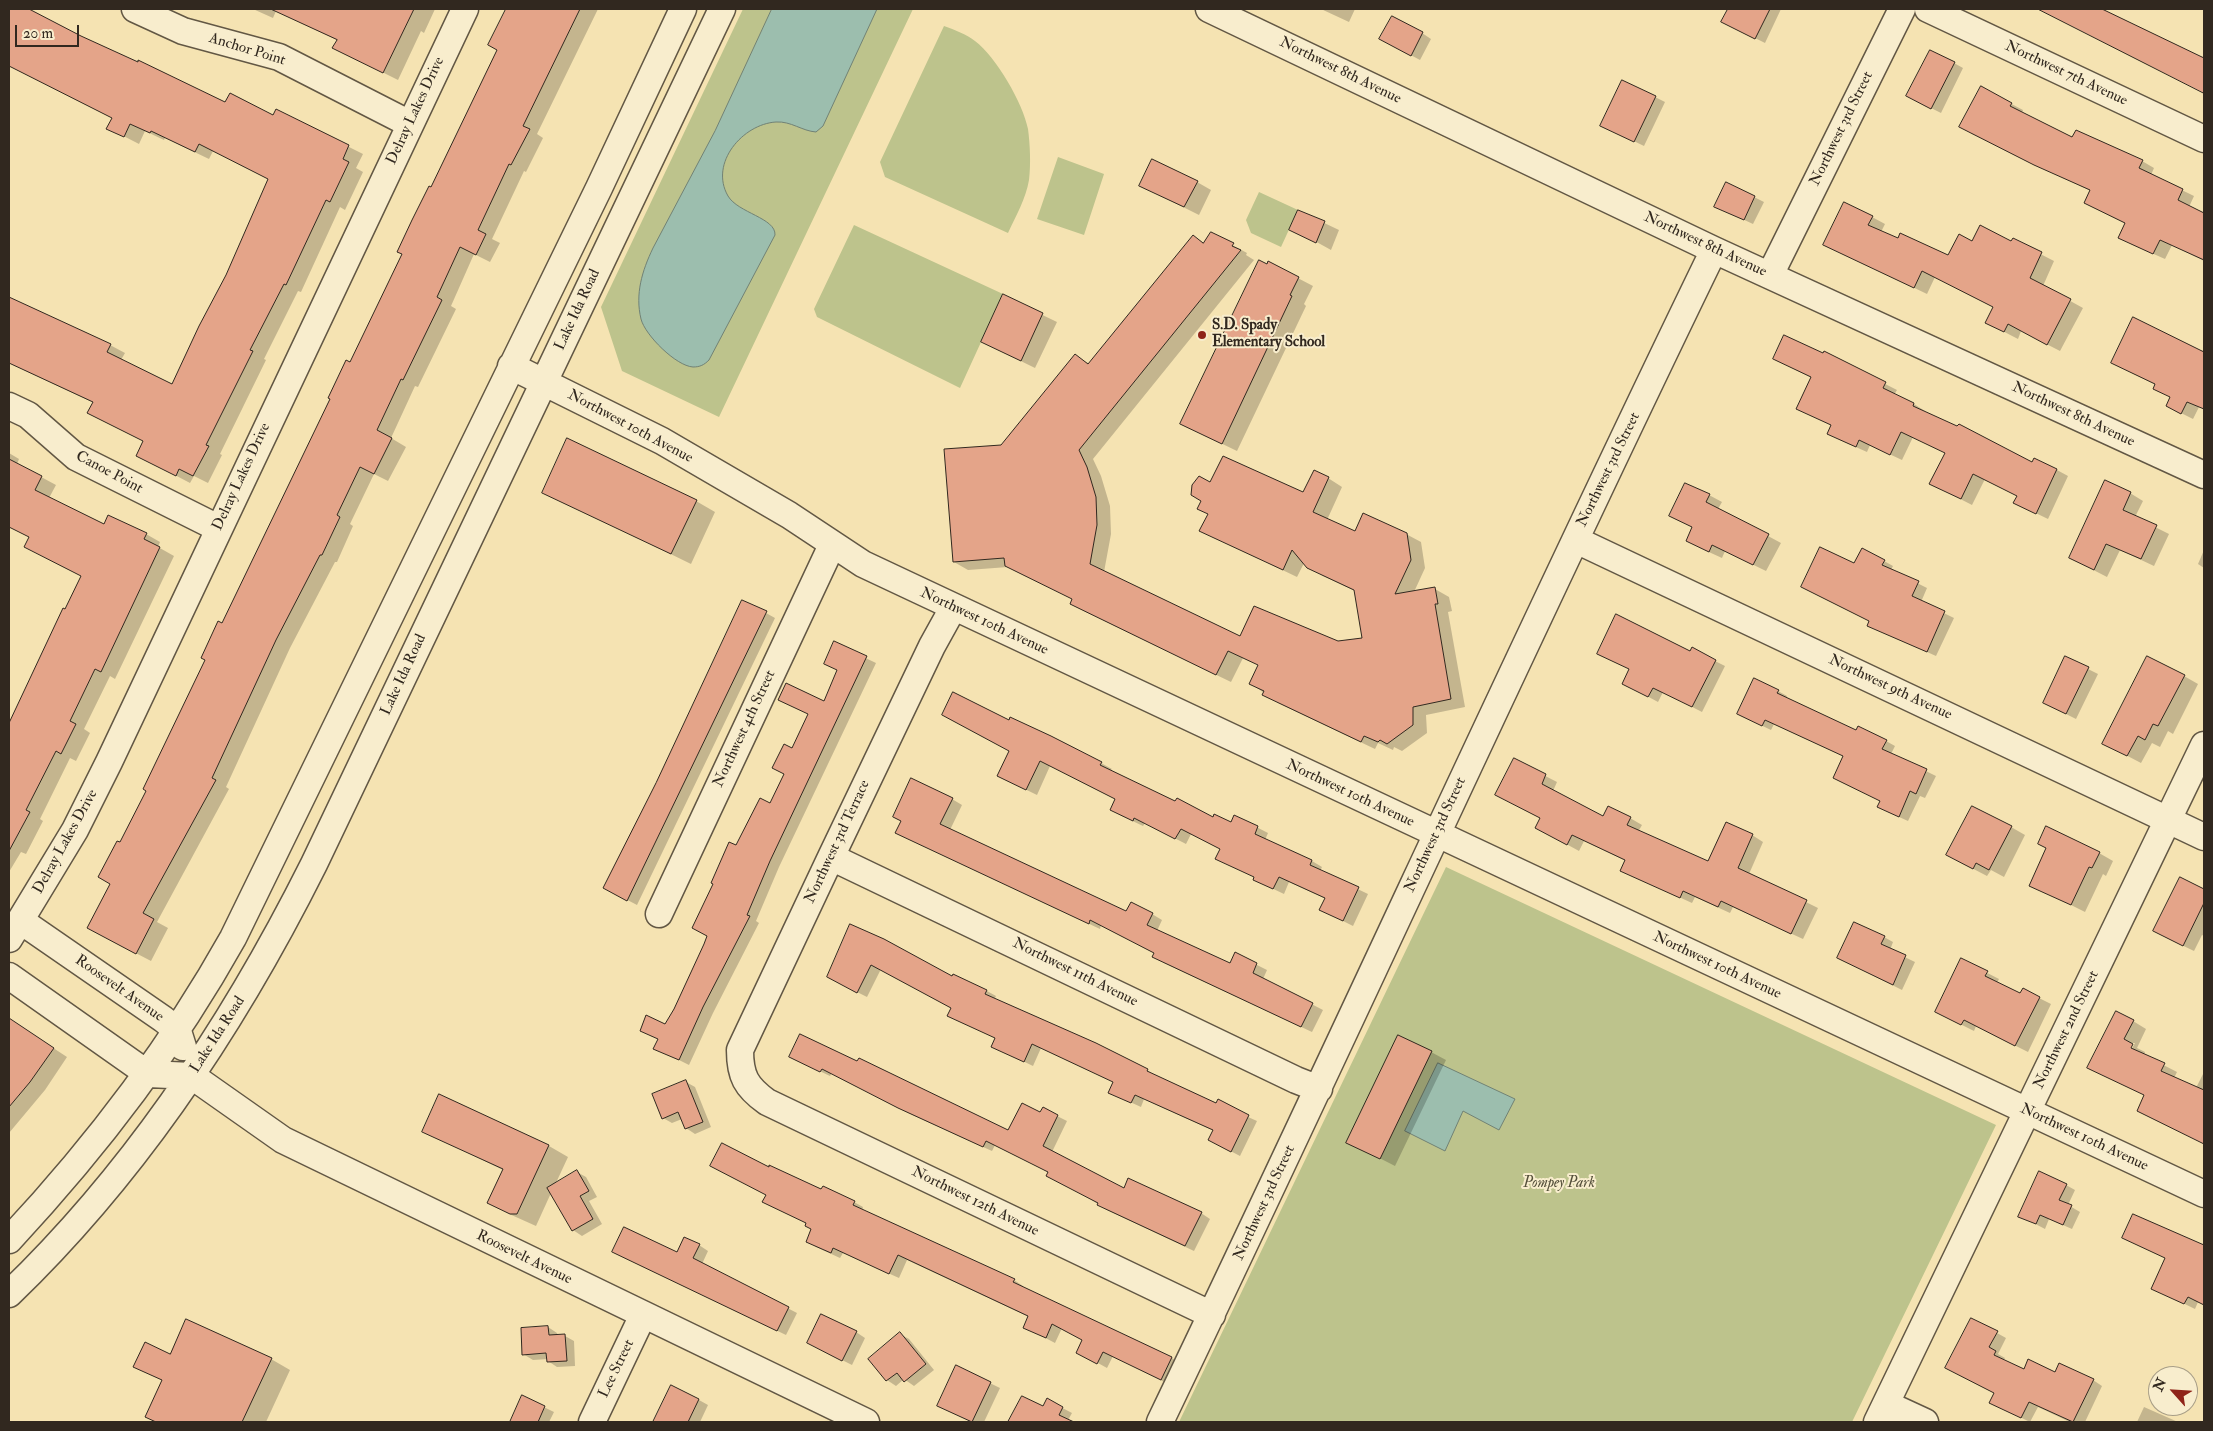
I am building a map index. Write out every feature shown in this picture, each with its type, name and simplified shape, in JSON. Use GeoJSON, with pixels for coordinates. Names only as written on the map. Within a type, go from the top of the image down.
{"type":"FeatureCollection","features":[{"type":"Feature","properties":{"kind":"street","name":"Anchor Point"},"geometry":{"type":"LineString","coordinates":[[135,9],[183,31],[279,57],[410,124]]}},
{"type":"Feature","properties":{"kind":"street","name":"Delray Lakes Drive"},"geometry":{"type":"LineString","coordinates":[[15,930],[75,830],[113,753],[465,9]]}},
{"type":"Feature","properties":{"kind":"street"},"geometry":{"type":"LineString","coordinates":[[9,1240],[74,1167],[148,1074],[210,980],[255,895],[599,188],[682,9]]}},
{"type":"Feature","properties":{"kind":"street","name":"Lake Ida Road"},"geometry":{"type":"LineString","coordinates":[[9,1294],[68,1234],[138,1150],[192,1076],[242,998],[292,909],[722,9]]}},
{"type":"Feature","properties":{"kind":"street","name":"Northwest 8th Avenue"},"geometry":{"type":"LineString","coordinates":[[1209,9],[1714,250],[2204,475]]}},
{"type":"Feature","properties":{"kind":"street","name":"Northwest 3rd Street"},"geometry":{"type":"LineString","coordinates":[[1770,275],[1902,9]]}},
{"type":"Feature","properties":{"kind":"street","name":"Northwest 7th Avenue"},"geometry":{"type":"LineString","coordinates":[[1928,9],[2204,139]]}},
{"type":"Feature","properties":{"kind":"street","name":"Northwest 3rd Street"},"geometry":{"type":"LineString","coordinates":[[1160,1422],[1319,1089],[1436,834],[1714,250]]}},
{"type":"Feature","properties":{"kind":"street","name":"Northwest 10th Avenue"},"geometry":{"type":"LineString","coordinates":[[511,366],[662,441],[789,515],[863,564],[953,608],[2204,1194]]}},
{"type":"Feature","properties":{"kind":"street","name":"Canoe Point"},"geometry":{"type":"LineString","coordinates":[[9,406],[28,415],[76,456],[218,528]]}},
{"type":"Feature","properties":{"kind":"street","name":"Northwest 9th Avenue"},"geometry":{"type":"LineString","coordinates":[[1576,540],[2204,837]]}},
{"type":"Feature","properties":{"kind":"street","name":"Northwest 4th Street"},"geometry":{"type":"LineString","coordinates":[[659,914],[832,545]]}},
{"type":"Feature","properties":{"kind":"street","name":"Northwest 3rd Terrace"},"geometry":{"type":"LineString","coordinates":[[745,1080],[740,1066],[740,1050],[932,646],[953,608]]}},
{"type":"Feature","properties":{"kind":"street","name":"Northwest 2nd Street"},"geometry":{"type":"LineString","coordinates":[[1882,1413],[2204,745]]}},
{"type":"Feature","properties":{"kind":"street","name":"Northwest 11th Avenue"},"geometry":{"type":"LineString","coordinates":[[831,856],[1319,1089]]}},
{"type":"Feature","properties":{"kind":"street","name":"Roosevelt Avenue"},"geometry":{"type":"LineString","coordinates":[[15,930],[178,1031],[192,1076],[283,1140],[862,1421]]}},
{"type":"Feature","properties":{"kind":"street"},"geometry":{"type":"LineString","coordinates":[[9,976],[148,1074],[192,1076]]}},
{"type":"Feature","properties":{"kind":"street","name":"Northwest 12th Avenue"},"geometry":{"type":"LineString","coordinates":[[745,1080],[754,1092],[767,1102],[1212,1315]]}},
{"type":"Feature","properties":{"kind":"street","name":"Lee Street"},"geometry":{"type":"LineString","coordinates":[[592,1422],[643,1315]]}},
{"type":"Feature","properties":{"kind":"street"},"geometry":{"type":"LineString","coordinates":[[1882,1413],[1925,1422]]}},
{"type":"Feature","properties":{"kind":"green space"},"geometry":{"type":"Polygon","coordinates":[[[743,9],[913,9],[719,417],[622,371],[601,307],[743,9]]]}},
{"type":"Feature","properties":{"kind":"green space"},"geometry":{"type":"Polygon","coordinates":[[[944,26],[968,36],[983,48],[1000,69],[1015,94],[1025,118],[1030,148],[1028,187],[1008,233],[885,177],[880,162],[944,26]]]}},
{"type":"Feature","properties":{"kind":"green space"},"geometry":{"type":"Polygon","coordinates":[[[1058,157],[1104,174],[1084,235],[1037,219],[1058,157]]]}},
{"type":"Feature","properties":{"kind":"green space"},"geometry":{"type":"Polygon","coordinates":[[[1259,192],[1298,210],[1281,247],[1251,233],[1246,220],[1259,192]]]}},
{"type":"Feature","properties":{"kind":"green space"},"geometry":{"type":"Polygon","coordinates":[[[854,225],[1003,294],[960,388],[817,317],[814,309],[854,225]]]}},
{"type":"Feature","properties":{"kind":"green space","name":"Pompey Park"},"geometry":{"type":"Polygon","coordinates":[[[1446,867],[1996,1125],[1852,1422],[1179,1422],[1446,867]]]}},
{"type":"Feature","properties":{"kind":"shaded area"},"geometry":{"type":"Polygon","coordinates":[[[772,9],[877,9],[823,126],[816,132],[781,122],[764,124],[752,130],[732,147],[723,171],[723,183],[728,196],[740,207],[769,224],[774,229],[775,235],[709,360],[698,367],[693,367],[670,356],[648,333],[639,310],[639,292],[646,265],[653,248],[715,131],[772,9]]]}},
{"type":"Feature","properties":{"kind":"shaded area"},"geometry":{"type":"Polygon","coordinates":[[[1438,1063],[1515,1099],[1499,1130],[1463,1111],[1445,1151],[1405,1131],[1438,1063]]]}},
{"type":"Feature","properties":{"kind":"building"},"geometry":{"type":"Polygon","coordinates":[[[9,9],[29,9],[81,36],[138,62],[138,60],[225,102],[230,93],[273,115],[276,109],[349,145],[343,159],[349,162],[330,202],[326,200],[286,285],[284,284],[250,350],[253,351],[206,445],[209,446],[193,476],[179,469],[176,476],[136,456],[143,441],[87,413],[93,402],[9,363],[9,297],[111,344],[107,352],[172,384],[199,326],[226,275],[268,179],[199,144],[195,152],[151,131],[150,133],[130,124],[124,137],[106,129],[112,118],[9,66],[9,9]]]}},
{"type":"Feature","properties":{"kind":"building"},"geometry":{"type":"Polygon","coordinates":[[[271,9],[414,9],[383,73],[332,48],[337,40],[271,9]]]}},
{"type":"Feature","properties":{"kind":"building"},"geometry":{"type":"Polygon","coordinates":[[[506,9],[580,9],[523,126],[530,129],[511,165],[509,164],[478,230],[486,234],[476,255],[460,247],[437,297],[442,300],[377,430],[392,438],[374,474],[360,467],[337,515],[340,517],[322,555],[320,555],[276,640],[212,778],[216,780],[143,913],[154,919],[136,954],[87,928],[110,884],[98,877],[117,841],[120,842],[146,791],[143,789],[205,660],[201,658],[218,621],[222,623],[330,399],[328,398],[346,360],[350,362],[402,254],[397,252],[429,186],[431,187],[497,50],[488,45],[506,9]]]}},
{"type":"Feature","properties":{"kind":"building"},"geometry":{"type":"Polygon","coordinates":[[[1728,9],[1770,9],[1755,39],[1721,22],[1728,9]]]}},
{"type":"Feature","properties":{"kind":"building"},"geometry":{"type":"Polygon","coordinates":[[[2038,9],[2102,9],[2204,58],[2204,93],[2038,9]]]}},
{"type":"Feature","properties":{"kind":"building"},"geometry":{"type":"Polygon","coordinates":[[[1392,16],[1423,32],[1411,56],[1379,39],[1392,16]]]}},
{"type":"Feature","properties":{"kind":"building"},"geometry":{"type":"Polygon","coordinates":[[[1930,50],[1955,62],[1931,109],[1906,96],[1930,50]]]}},
{"type":"Feature","properties":{"kind":"building"},"geometry":{"type":"Polygon","coordinates":[[[1622,80],[1656,96],[1634,142],[1600,126],[1622,80]]]}},
{"type":"Feature","properties":{"kind":"building"},"geometry":{"type":"Polygon","coordinates":[[[1981,86],[2012,103],[2010,106],[2072,137],[2076,130],[2143,160],[2139,168],[2183,189],[2178,200],[2204,213],[2204,260],[2160,240],[2153,254],[2118,238],[2125,223],[2084,203],[2090,190],[2034,165],[1959,127],[1981,86]]]}},
{"type":"Feature","properties":{"kind":"building"},"geometry":{"type":"Polygon","coordinates":[[[1152,159],[1198,181],[1184,207],[1139,186],[1152,159]]]}},
{"type":"Feature","properties":{"kind":"building"},"geometry":{"type":"Polygon","coordinates":[[[1726,182],[1755,196],[1744,220],[1714,207],[1726,182]]]}},
{"type":"Feature","properties":{"kind":"building"},"geometry":{"type":"Polygon","coordinates":[[[1844,202],[1873,216],[1868,225],[1898,238],[1900,233],[1948,255],[1959,234],[1972,241],[1980,225],[2011,241],[2013,238],[2042,252],[2030,278],[2071,299],[2047,345],[2008,324],[2004,332],[1985,323],[1993,307],[1922,271],[1914,288],[1823,245],[1844,202]]]}},
{"type":"Feature","properties":{"kind":"building"},"geometry":{"type":"Polygon","coordinates":[[[1298,210],[1325,221],[1316,243],[1289,230],[1298,210]]]}},
{"type":"Feature","properties":{"kind":"building","name":"S.D. Spady Elementary School"},"geometry":{"type":"Polygon","coordinates":[[[1211,232],[1234,243],[1232,246],[1241,250],[1079,450],[1087,467],[1096,497],[1097,525],[1090,564],[1240,636],[1254,606],[1338,641],[1362,638],[1354,590],[1307,568],[1292,550],[1283,570],[1199,531],[1208,514],[1197,509],[1201,501],[1191,495],[1192,485],[1199,476],[1210,482],[1223,456],[1303,492],[1314,470],[1329,477],[1313,512],[1355,531],[1363,513],[1407,533],[1411,560],[1395,594],[1435,587],[1438,604],[1435,604],[1451,699],[1413,707],[1413,725],[1387,744],[1364,736],[1361,742],[1262,695],[1264,691],[1249,684],[1258,665],[1228,651],[1216,675],[1070,604],[1072,599],[1005,566],[1004,558],[953,562],[944,449],[1001,445],[1075,354],[1088,364],[1193,235],[1203,243],[1211,232]]]}},
{"type":"Feature","properties":{"kind":"building"},"geometry":{"type":"Polygon","coordinates":[[[1259,260],[1267,264],[1268,261],[1299,277],[1290,295],[1292,296],[1222,444],[1180,424],[1259,260]]]}},
{"type":"Feature","properties":{"kind":"building"},"geometry":{"type":"Polygon","coordinates":[[[1003,294],[1043,313],[1021,361],[981,342],[1003,294]]]}},
{"type":"Feature","properties":{"kind":"building"},"geometry":{"type":"Polygon","coordinates":[[[2133,317],[2204,352],[2204,409],[2187,402],[2181,414],[2166,406],[2170,397],[2153,389],[2155,384],[2111,363],[2133,317]]]}},
{"type":"Feature","properties":{"kind":"building"},"geometry":{"type":"Polygon","coordinates":[[[1784,335],[1823,353],[1824,351],[1886,382],[1883,388],[1914,403],[1913,406],[1957,426],[1959,424],[2032,462],[2034,458],[2057,469],[2036,514],[2013,503],[2017,496],[1973,474],[1961,499],[1929,484],[1945,453],[1901,432],[1890,455],[1859,440],[1856,447],[1827,434],[1831,425],[1796,409],[1811,377],[1773,359],[1784,335]]]}},
{"type":"Feature","properties":{"kind":"building"},"geometry":{"type":"Polygon","coordinates":[[[567,438],[697,500],[671,554],[542,493],[567,438]]]}},
{"type":"Feature","properties":{"kind":"building"},"geometry":{"type":"Polygon","coordinates":[[[9,459],[42,476],[35,490],[104,524],[108,515],[147,533],[144,539],[160,547],[101,672],[95,669],[70,721],[76,724],[61,754],[56,751],[26,810],[30,812],[9,851],[9,723],[63,608],[65,609],[81,576],[24,547],[29,537],[9,527],[9,459]]]}},
{"type":"Feature","properties":{"kind":"building"},"geometry":{"type":"Polygon","coordinates":[[[2105,480],[2131,492],[2123,510],[2157,525],[2141,559],[2106,544],[2094,570],[2069,558],[2105,480]]]}},
{"type":"Feature","properties":{"kind":"building"},"geometry":{"type":"Polygon","coordinates":[[[1685,483],[1710,494],[1706,502],[1769,534],[1753,565],[1712,545],[1709,552],[1686,541],[1692,527],[1669,516],[1685,483]]]}},
{"type":"Feature","properties":{"kind":"building"},"geometry":{"type":"Polygon","coordinates":[[[1820,547],[1854,563],[1862,548],[1885,560],[1882,565],[1919,581],[1912,596],[1945,611],[1927,652],[1867,626],[1869,621],[1801,587],[1820,547]]]}},
{"type":"Feature","properties":{"kind":"building"},"geometry":{"type":"Polygon","coordinates":[[[742,600],[767,611],[627,901],[603,888],[656,783],[742,600]]]}},
{"type":"Feature","properties":{"kind":"building"},"geometry":{"type":"Polygon","coordinates":[[[1616,614],[1690,651],[1692,647],[1716,660],[1692,707],[1653,688],[1648,697],[1622,684],[1629,669],[1597,654],[1616,614]]]}},
{"type":"Feature","properties":{"kind":"building"},"geometry":{"type":"Polygon","coordinates":[[[834,641],[867,656],[770,861],[747,915],[750,916],[703,1007],[679,1060],[653,1049],[658,1039],[640,1031],[646,1015],[665,1024],[674,1009],[707,936],[692,928],[713,884],[711,883],[729,842],[736,845],[760,798],[770,803],[784,774],[772,768],[784,744],[792,748],[808,714],[778,700],[786,683],[824,701],[837,670],[824,664],[834,641]]]}},
{"type":"Feature","properties":{"kind":"building"},"geometry":{"type":"Polygon","coordinates":[[[2065,656],[2089,667],[2066,714],[2043,703],[2065,656]]]}},
{"type":"Feature","properties":{"kind":"building"},"geometry":{"type":"Polygon","coordinates":[[[2147,656],[2185,675],[2158,726],[2153,724],[2145,740],[2138,736],[2127,756],[2102,744],[2147,656]]]}},
{"type":"Feature","properties":{"kind":"building"},"geometry":{"type":"Polygon","coordinates":[[[1754,678],[1779,690],[1777,693],[1856,730],[1858,726],[1887,740],[1882,749],[1927,769],[1916,794],[1910,791],[1899,817],[1877,807],[1880,801],[1833,778],[1843,756],[1765,720],[1762,726],[1737,714],[1754,678]]]}},
{"type":"Feature","properties":{"kind":"building"},"geometry":{"type":"Polygon","coordinates":[[[953,692],[1009,720],[1010,717],[1051,736],[1102,762],[1100,765],[1175,801],[1177,798],[1213,817],[1214,814],[1231,822],[1234,815],[1258,826],[1255,834],[1312,860],[1310,865],[1359,887],[1343,921],[1319,910],[1325,898],[1279,877],[1273,889],[1253,880],[1254,877],[1215,859],[1220,849],[1181,829],[1175,839],[1134,818],[1133,821],[1110,810],[1115,799],[1040,761],[1026,790],[997,776],[1009,751],[942,715],[953,692]]]}},
{"type":"Feature","properties":{"kind":"building"},"geometry":{"type":"Polygon","coordinates":[[[1514,758],[1546,774],[1542,784],[1603,816],[1608,806],[1631,817],[1627,825],[1708,861],[1726,822],[1753,834],[1738,868],[1807,900],[1791,934],[1721,901],[1718,907],[1683,891],[1680,898],[1620,871],[1625,860],[1572,835],[1567,845],[1535,828],[1540,818],[1495,795],[1514,758]]]}},
{"type":"Feature","properties":{"kind":"building"},"geometry":{"type":"Polygon","coordinates":[[[911,778],[953,798],[940,824],[1126,911],[1131,902],[1153,913],[1147,925],[1230,963],[1235,952],[1257,963],[1253,973],[1313,1003],[1301,1027],[1152,957],[1154,953],[1090,920],[1089,924],[895,833],[901,821],[893,817],[911,778]]]}},
{"type":"Feature","properties":{"kind":"building"},"geometry":{"type":"Polygon","coordinates":[[[1972,806],[2012,826],[1989,870],[1976,863],[1973,869],[1946,855],[1972,806]]]}},
{"type":"Feature","properties":{"kind":"building"},"geometry":{"type":"Polygon","coordinates":[[[2046,826],[2100,852],[2092,868],[2089,867],[2071,905],[2029,886],[2046,848],[2038,844],[2046,826]]]}},
{"type":"Feature","properties":{"kind":"building"},"geometry":{"type":"Polygon","coordinates":[[[2180,877],[2204,889],[2204,903],[2183,946],[2153,931],[2180,877]]]}},
{"type":"Feature","properties":{"kind":"building"},"geometry":{"type":"Polygon","coordinates":[[[1854,922],[1885,936],[1881,944],[1906,955],[1893,985],[1837,958],[1854,922]]]}},
{"type":"Feature","properties":{"kind":"building"},"geometry":{"type":"Polygon","coordinates":[[[850,924],[884,939],[952,976],[953,974],[987,990],[985,994],[1096,1043],[1148,1069],[1147,1071],[1216,1103],[1218,1099],[1249,1115],[1231,1152],[1208,1140],[1213,1130],[1135,1095],[1131,1103],[1108,1093],[1113,1082],[1032,1044],[1024,1062],[991,1047],[995,1038],[947,1016],[951,1008],[871,965],[857,993],[827,977],[850,924]]]}},
{"type":"Feature","properties":{"kind":"building"},"geometry":{"type":"Polygon","coordinates":[[[1961,958],[1988,971],[1985,976],[2020,993],[2023,988],[2040,997],[2015,1046],[1964,1020],[1961,1025],[1935,1012],[1961,958]]]}},
{"type":"Feature","properties":{"kind":"building"},"geometry":{"type":"Polygon","coordinates":[[[2116,1011],[2134,1020],[2124,1039],[2133,1044],[2131,1048],[2165,1063],[2161,1071],[2204,1090],[2204,1144],[2137,1111],[2144,1095],[2087,1068],[2116,1011]]]}},
{"type":"Feature","properties":{"kind":"building"},"geometry":{"type":"Polygon","coordinates":[[[9,1018],[54,1048],[30,1082],[9,1107],[9,1018]]]}},
{"type":"Feature","properties":{"kind":"building"},"geometry":{"type":"Polygon","coordinates":[[[800,1034],[857,1061],[859,1058],[1008,1130],[1022,1103],[1040,1112],[1043,1107],[1058,1115],[1043,1146],[1124,1188],[1128,1178],[1202,1212],[1185,1246],[1097,1205],[1098,1203],[1046,1176],[1048,1172],[986,1141],[983,1147],[898,1108],[822,1069],[820,1072],[789,1057],[800,1034]]]}},
{"type":"Feature","properties":{"kind":"building"},"geometry":{"type":"Polygon","coordinates":[[[1398,1035],[1432,1051],[1380,1159],[1346,1143],[1398,1035]]]}},
{"type":"Feature","properties":{"kind":"building"},"geometry":{"type":"Polygon","coordinates":[[[686,1080],[703,1122],[685,1129],[678,1112],[662,1119],[652,1094],[686,1080]]]}},
{"type":"Feature","properties":{"kind":"building"},"geometry":{"type":"Polygon","coordinates":[[[439,1094],[549,1145],[517,1214],[510,1214],[487,1203],[503,1169],[422,1132],[439,1094]]]}},
{"type":"Feature","properties":{"kind":"building"},"geometry":{"type":"Polygon","coordinates":[[[722,1143],[769,1167],[769,1165],[821,1189],[823,1186],[855,1201],[853,1205],[1015,1279],[1013,1282],[1172,1357],[1161,1380],[1103,1352],[1097,1364],[1076,1353],[1082,1340],[1052,1324],[1046,1338],[1023,1328],[1028,1316],[898,1255],[889,1274],[833,1248],[831,1253],[806,1242],[811,1229],[805,1226],[806,1223],[762,1202],[766,1195],[710,1166],[722,1143]]]}},
{"type":"Feature","properties":{"kind":"building"},"geometry":{"type":"Polygon","coordinates":[[[577,1170],[589,1191],[580,1196],[593,1219],[572,1231],[547,1188],[577,1170]]]}},
{"type":"Feature","properties":{"kind":"building"},"geometry":{"type":"Polygon","coordinates":[[[2039,1171],[2067,1184],[2059,1200],[2072,1205],[2063,1225],[2040,1215],[2036,1224],[2018,1217],[2039,1171]]]}},
{"type":"Feature","properties":{"kind":"building"},"geometry":{"type":"Polygon","coordinates":[[[2133,1214],[2204,1245],[2204,1305],[2188,1297],[2184,1304],[2151,1289],[2165,1258],[2122,1238],[2133,1214]]]}},
{"type":"Feature","properties":{"kind":"building"},"geometry":{"type":"Polygon","coordinates":[[[624,1227],[677,1252],[684,1237],[700,1244],[693,1258],[789,1307],[777,1331],[612,1252],[624,1227]]]}},
{"type":"Feature","properties":{"kind":"building"},"geometry":{"type":"Polygon","coordinates":[[[821,1314],[857,1331],[842,1361],[807,1343],[821,1314]]]}},
{"type":"Feature","properties":{"kind":"building"},"geometry":{"type":"Polygon","coordinates":[[[1971,1318],[1998,1331],[1989,1347],[1996,1351],[1994,1355],[2024,1369],[2028,1359],[2055,1372],[2059,1363],[2094,1379],[2073,1422],[2029,1402],[2021,1418],[1989,1403],[1994,1393],[1945,1368],[1971,1318]]]}},
{"type":"Feature","properties":{"kind":"building"},"geometry":{"type":"Polygon","coordinates":[[[186,1319],[272,1358],[242,1422],[156,1422],[145,1417],[162,1380],[133,1367],[145,1342],[170,1354],[186,1319]]]}},
{"type":"Feature","properties":{"kind":"building"},"geometry":{"type":"Polygon","coordinates":[[[548,1326],[549,1335],[565,1334],[567,1361],[547,1362],[546,1353],[522,1355],[521,1328],[548,1326]]]}},
{"type":"Feature","properties":{"kind":"building"},"geometry":{"type":"Polygon","coordinates":[[[900,1332],[926,1364],[904,1382],[897,1373],[886,1381],[868,1359],[900,1332]]]}},
{"type":"Feature","properties":{"kind":"building"},"geometry":{"type":"Polygon","coordinates":[[[956,1365],[991,1382],[972,1422],[937,1406],[956,1365]]]}},
{"type":"Feature","properties":{"kind":"building"},"geometry":{"type":"Polygon","coordinates":[[[671,1385],[699,1399],[688,1422],[653,1422],[671,1385]]]}},
{"type":"Feature","properties":{"kind":"building"},"geometry":{"type":"Polygon","coordinates":[[[522,1395],[545,1406],[538,1422],[510,1422],[522,1395]]]}},
{"type":"Feature","properties":{"kind":"building"},"geometry":{"type":"Polygon","coordinates":[[[1022,1396],[1043,1406],[1047,1398],[1063,1407],[1059,1415],[1074,1422],[1008,1422],[1022,1396]]]}},
{"type":"Feature","properties":{"kind":"place","name":"S.D. Spady Elementary School"},"geometry":{"type":"Point","coordinates":[1202,335]}}]}
